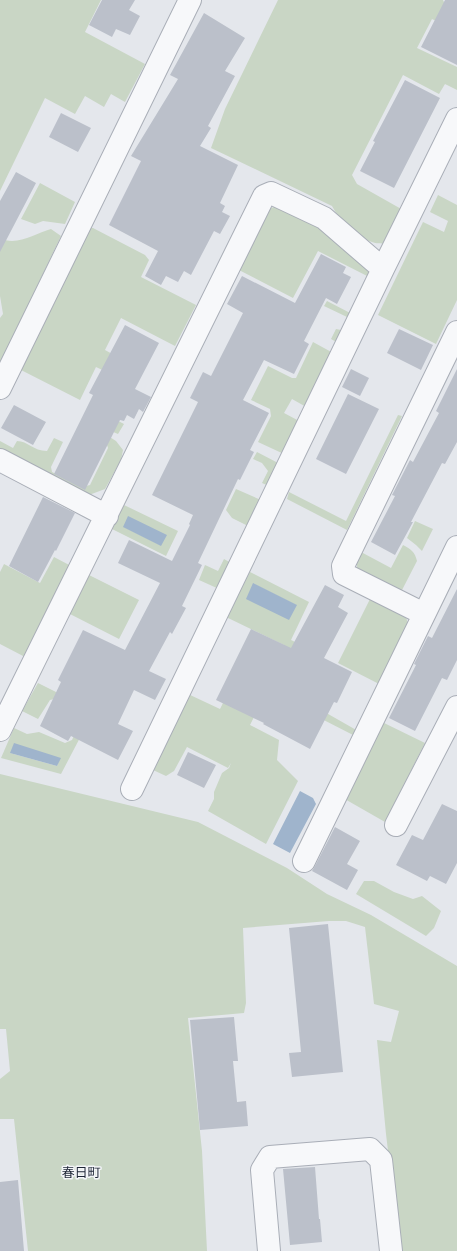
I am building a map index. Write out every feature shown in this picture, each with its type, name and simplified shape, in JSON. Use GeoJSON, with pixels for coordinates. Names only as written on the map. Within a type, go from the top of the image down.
{"type":"FeatureCollection","features":[{"type":"Feature","properties":{"kind":"street"},"geometry":{"type":"LineString","coordinates":[[0,388],[190,0]]}},
{"type":"Feature","properties":{"kind":"street"},"geometry":{"type":"LineString","coordinates":[[132,789],[457,119]]}},
{"type":"Feature","properties":{"kind":"street"},"geometry":{"type":"LineString","coordinates":[[0,730],[264,196],[271,193],[324,218],[383,269]]}},
{"type":"Feature","properties":{"kind":"street"},"geometry":{"type":"LineString","coordinates":[[424,614],[344,574],[343,566],[457,332]]}},
{"type":"Feature","properties":{"kind":"street"},"geometry":{"type":"LineString","coordinates":[[0,460],[107,516]]}},
{"type":"Feature","properties":{"kind":"street"},"geometry":{"type":"LineString","coordinates":[[304,861],[457,547]]}},
{"type":"Feature","properties":{"kind":"street"},"geometry":{"type":"LineString","coordinates":[[396,825],[457,707]]}},
{"type":"Feature","properties":{"kind":"street"},"geometry":{"type":"LineString","coordinates":[[269,1251],[262,1170],[270,1157],[370,1149],[381,1160],[391,1251]]}},
{"type":"Feature","properties":{"kind":"green space"},"geometry":{"type":"Polygon","coordinates":[[[0,0],[101,0],[85,32],[145,64],[125,102],[111,94],[104,107],[85,96],[75,114],[45,98],[0,191],[0,0]]]}},
{"type":"Feature","properties":{"kind":"green space"},"geometry":{"type":"Polygon","coordinates":[[[278,0],[443,0],[457,31],[432,19],[417,48],[457,67],[457,90],[445,84],[439,94],[403,75],[352,175],[357,184],[403,210],[385,244],[374,243],[366,240],[354,232],[344,223],[332,206],[211,148],[225,109],[278,0]]]}},
{"type":"Feature","properties":{"kind":"green space"},"geometry":{"type":"Polygon","coordinates":[[[40,183],[75,202],[65,224],[43,221],[35,224],[21,219],[40,183]]]}},
{"type":"Feature","properties":{"kind":"green space"},"geometry":{"type":"Polygon","coordinates":[[[438,195],[457,205],[457,300],[436,344],[378,315],[423,222],[444,232],[448,221],[430,212],[438,195]]]}},
{"type":"Feature","properties":{"kind":"green space"},"geometry":{"type":"Polygon","coordinates":[[[278,205],[317,223],[342,249],[363,261],[374,275],[373,279],[318,251],[293,298],[237,269],[267,210],[278,205]]]}},
{"type":"Feature","properties":{"kind":"green space"},"geometry":{"type":"Polygon","coordinates":[[[90,228],[93,228],[145,255],[149,260],[141,277],[196,305],[175,346],[121,318],[105,350],[136,367],[130,383],[96,367],[80,400],[21,370],[90,228]]]}},
{"type":"Feature","properties":{"kind":"green space"},"geometry":{"type":"Polygon","coordinates":[[[51,229],[61,236],[0,364],[0,318],[3,314],[0,296],[0,238],[13,241],[19,240],[51,229]]]}},
{"type":"Feature","properties":{"kind":"green space"},"geometry":{"type":"Polygon","coordinates":[[[327,301],[354,315],[340,344],[331,339],[336,329],[341,330],[347,317],[324,306],[327,301]]]}},
{"type":"Feature","properties":{"kind":"green space"},"geometry":{"type":"Polygon","coordinates":[[[313,342],[335,354],[308,408],[292,399],[284,413],[301,422],[286,455],[258,442],[271,416],[270,409],[251,400],[268,366],[292,378],[296,378],[313,342]]]}},
{"type":"Feature","properties":{"kind":"green space"},"geometry":{"type":"Polygon","coordinates":[[[101,412],[124,424],[118,434],[106,429],[105,434],[116,441],[123,450],[121,460],[105,489],[89,495],[0,450],[0,441],[13,448],[17,441],[21,441],[42,451],[47,451],[54,438],[63,442],[51,467],[52,472],[82,487],[90,485],[108,448],[106,442],[101,412]]]}},
{"type":"Feature","properties":{"kind":"green space"},"geometry":{"type":"Polygon","coordinates":[[[398,415],[402,416],[347,530],[287,499],[289,492],[346,521],[398,415]]]}},
{"type":"Feature","properties":{"kind":"green space"},"geometry":{"type":"Polygon","coordinates":[[[257,452],[280,464],[269,486],[262,483],[268,471],[262,463],[253,459],[257,452]]]}},
{"type":"Feature","properties":{"kind":"green space"},"geometry":{"type":"Polygon","coordinates":[[[236,489],[261,500],[248,526],[232,518],[226,510],[236,489]]]}},
{"type":"Feature","properties":{"kind":"green space"},"geometry":{"type":"Polygon","coordinates":[[[124,505],[178,531],[166,556],[112,529],[124,505]]]}},
{"type":"Feature","properties":{"kind":"green space"},"geometry":{"type":"Polygon","coordinates":[[[415,521],[433,529],[422,551],[407,538],[415,521]]]}},
{"type":"Feature","properties":{"kind":"green space"},"geometry":{"type":"Polygon","coordinates":[[[403,545],[412,551],[417,561],[401,592],[357,570],[357,561],[361,552],[391,568],[403,545]]]}},
{"type":"Feature","properties":{"kind":"green space"},"geometry":{"type":"Polygon","coordinates":[[[54,557],[73,567],[25,657],[0,644],[0,572],[4,564],[40,583],[54,557]]]}},
{"type":"Feature","properties":{"kind":"green space"},"geometry":{"type":"Polygon","coordinates":[[[224,559],[233,564],[219,589],[199,580],[205,565],[218,571],[224,559]]]}},
{"type":"Feature","properties":{"kind":"green space"},"geometry":{"type":"Polygon","coordinates":[[[250,572],[309,602],[291,640],[312,650],[293,694],[358,731],[355,736],[267,691],[250,725],[279,740],[277,760],[298,781],[266,844],[208,811],[214,799],[214,792],[222,773],[229,768],[231,763],[228,768],[187,747],[174,771],[166,776],[153,770],[188,694],[220,709],[223,703],[284,645],[226,617],[250,572]]]}},
{"type":"Feature","properties":{"kind":"green space"},"geometry":{"type":"Polygon","coordinates":[[[87,574],[139,600],[119,639],[68,613],[87,574]]]}},
{"type":"Feature","properties":{"kind":"green space"},"geometry":{"type":"Polygon","coordinates":[[[370,599],[406,617],[409,627],[381,685],[338,663],[370,599]]]}},
{"type":"Feature","properties":{"kind":"green space"},"geometry":{"type":"Polygon","coordinates":[[[38,683],[94,711],[61,774],[1,758],[14,728],[27,734],[39,732],[65,743],[72,740],[83,716],[58,698],[50,700],[38,719],[22,711],[38,683]],[[10,753],[57,766],[60,758],[10,753]]]}},
{"type":"Feature","properties":{"kind":"green space"},"geometry":{"type":"Polygon","coordinates":[[[382,722],[425,743],[385,822],[343,798],[382,722]]]}},
{"type":"Feature","properties":{"kind":"green space"},"geometry":{"type":"Polygon","coordinates":[[[0,774],[198,822],[287,868],[327,894],[371,915],[457,966],[457,1251],[400,1251],[386,1134],[377,1040],[391,1042],[399,1011],[374,1004],[365,927],[346,921],[329,921],[243,928],[246,1003],[244,1013],[188,1018],[202,1151],[207,1251],[28,1251],[14,1119],[0,1119],[0,1079],[10,1071],[6,1029],[0,1029],[0,774]]]}},
{"type":"Feature","properties":{"kind":"green space"},"geometry":{"type":"Polygon","coordinates":[[[364,881],[374,881],[394,892],[413,899],[422,896],[441,911],[434,928],[426,936],[356,894],[364,881]]]}},
{"type":"Feature","properties":{"kind":"water"},"geometry":{"type":"Polygon","coordinates":[[[128,516],[167,535],[161,546],[123,527],[128,516]]]}},
{"type":"Feature","properties":{"kind":"water"},"geometry":{"type":"Polygon","coordinates":[[[253,583],[297,605],[289,620],[246,599],[253,583]]]}},
{"type":"Feature","properties":{"kind":"water"},"geometry":{"type":"Polygon","coordinates":[[[14,743],[61,758],[57,766],[10,753],[14,743]]]}},
{"type":"Feature","properties":{"kind":"water"},"geometry":{"type":"Polygon","coordinates":[[[300,791],[313,798],[316,804],[290,853],[273,844],[300,791]]]}},
{"type":"Feature","properties":{"kind":"building"},"geometry":{"type":"Polygon","coordinates":[[[102,0],[135,0],[129,10],[140,16],[130,35],[116,29],[112,37],[89,25],[102,0]]]}},
{"type":"Feature","properties":{"kind":"building"},"geometry":{"type":"Polygon","coordinates":[[[445,0],[457,0],[457,65],[421,47],[445,0]]]}},
{"type":"Feature","properties":{"kind":"building"},"geometry":{"type":"Polygon","coordinates":[[[204,13],[245,38],[225,71],[235,76],[208,126],[211,128],[200,146],[238,165],[220,203],[225,206],[222,212],[230,216],[220,234],[214,231],[191,275],[184,271],[178,282],[166,276],[161,285],[145,276],[158,251],[109,225],[141,161],[131,156],[178,79],[170,75],[204,13]]]}},
{"type":"Feature","properties":{"kind":"building"},"geometry":{"type":"Polygon","coordinates":[[[405,80],[440,98],[394,188],[360,171],[375,142],[373,141],[405,80]]]}},
{"type":"Feature","properties":{"kind":"building"},"geometry":{"type":"Polygon","coordinates":[[[61,113],[91,128],[78,152],[49,137],[61,113]]]}},
{"type":"Feature","properties":{"kind":"building"},"geometry":{"type":"Polygon","coordinates":[[[16,172],[36,183],[0,252],[0,201],[16,172]]]}},
{"type":"Feature","properties":{"kind":"building"},"geometry":{"type":"Polygon","coordinates":[[[321,254],[346,267],[343,273],[351,277],[337,304],[326,298],[304,341],[309,344],[294,374],[264,360],[243,400],[269,413],[250,450],[254,452],[240,480],[238,479],[198,563],[202,565],[182,606],[186,608],[172,634],[170,632],[149,671],[166,679],[155,700],[134,690],[118,724],[133,731],[118,760],[71,736],[68,741],[40,726],[61,682],[58,680],[83,630],[125,650],[160,583],[118,563],[129,540],[172,561],[190,525],[189,524],[193,515],[152,495],[198,402],[190,398],[203,372],[211,376],[243,313],[227,304],[242,276],[295,303],[321,254]]]}},
{"type":"Feature","properties":{"kind":"building"},"geometry":{"type":"Polygon","coordinates":[[[125,325],[159,343],[135,389],[151,397],[143,412],[139,409],[134,419],[127,415],[124,421],[120,420],[85,490],[54,474],[93,395],[89,393],[125,325]]]}},
{"type":"Feature","properties":{"kind":"building"},"geometry":{"type":"Polygon","coordinates":[[[399,329],[433,345],[421,370],[387,353],[399,329]]]}},
{"type":"Feature","properties":{"kind":"building"},"geometry":{"type":"Polygon","coordinates":[[[351,369],[369,378],[360,396],[342,387],[351,369]]]}},
{"type":"Feature","properties":{"kind":"building"},"geometry":{"type":"Polygon","coordinates":[[[457,369],[457,442],[445,464],[442,463],[395,555],[371,542],[395,496],[392,495],[410,460],[413,462],[439,413],[436,411],[457,369]]]}},
{"type":"Feature","properties":{"kind":"building"},"geometry":{"type":"Polygon","coordinates":[[[348,394],[379,409],[346,474],[316,459],[348,394]]]}},
{"type":"Feature","properties":{"kind":"building"},"geometry":{"type":"Polygon","coordinates":[[[14,405],[46,422],[33,445],[1,428],[14,405]]]}},
{"type":"Feature","properties":{"kind":"building"},"geometry":{"type":"Polygon","coordinates":[[[43,497],[75,513],[56,551],[55,550],[38,582],[9,566],[43,497]]]}},
{"type":"Feature","properties":{"kind":"building"},"geometry":{"type":"Polygon","coordinates":[[[325,585],[344,595],[338,607],[348,613],[324,658],[352,672],[337,703],[334,702],[310,749],[263,724],[264,723],[216,700],[251,629],[291,648],[325,585]]]}},
{"type":"Feature","properties":{"kind":"building"},"geometry":{"type":"Polygon","coordinates":[[[457,589],[457,660],[447,680],[442,678],[415,731],[389,718],[416,665],[414,664],[428,636],[432,638],[457,589]]]}},
{"type":"Feature","properties":{"kind":"building"},"geometry":{"type":"Polygon","coordinates":[[[188,752],[216,765],[204,788],[177,775],[188,752]]]}},
{"type":"Feature","properties":{"kind":"building"},"geometry":{"type":"Polygon","coordinates":[[[442,804],[457,811],[457,863],[446,884],[430,876],[427,881],[396,865],[412,835],[423,840],[442,804]]]}},
{"type":"Feature","properties":{"kind":"building"},"geometry":{"type":"Polygon","coordinates":[[[335,827],[360,841],[347,864],[358,870],[347,890],[312,871],[335,827]]]}},
{"type":"Feature","properties":{"kind":"building"},"geometry":{"type":"Polygon","coordinates":[[[328,924],[343,1072],[292,1077],[289,1053],[301,1052],[289,928],[328,924]]]}},
{"type":"Feature","properties":{"kind":"building"},"geometry":{"type":"Polygon","coordinates":[[[234,1017],[238,1061],[233,1061],[237,1102],[246,1101],[248,1126],[200,1130],[190,1020],[234,1017]]]}},
{"type":"Feature","properties":{"kind":"building"},"geometry":{"type":"Polygon","coordinates":[[[315,1167],[322,1242],[290,1245],[283,1169],[315,1167]]]}},
{"type":"Feature","properties":{"kind":"building"},"geometry":{"type":"Polygon","coordinates":[[[18,1180],[24,1251],[0,1251],[0,1182],[18,1180]]]}},
{"type":"Feature","properties":{"kind":"district","name":"春日町"},"geometry":{"type":"Point","coordinates":[81,1172]}}]}
